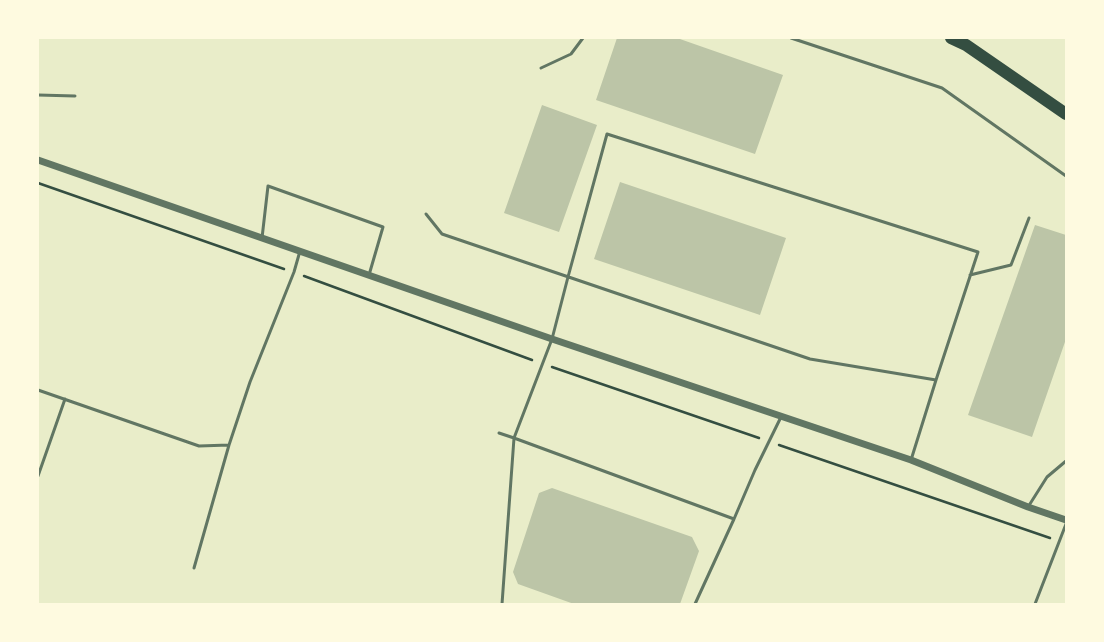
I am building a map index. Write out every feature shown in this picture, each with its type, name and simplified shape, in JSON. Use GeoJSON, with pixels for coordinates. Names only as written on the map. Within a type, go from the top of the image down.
{"type":"FeatureCollection","features":[{"type":"Feature","properties":{"kind":"highway"},"geometry":{"type":"LineString","coordinates":[[951,38],[966,45],[1066,114]]}},
{"type":"Feature","properties":{"kind":"street"},"geometry":{"type":"LineString","coordinates":[[38,160],[552,339],[911,460],[1028,507],[1066,520]]}},
{"type":"Feature","properties":{"kind":"lane"},"geometry":{"type":"LineString","coordinates":[[541,68],[571,54],[583,38]]}},
{"type":"Feature","properties":{"kind":"lane"},"geometry":{"type":"LineString","coordinates":[[791,38],[942,88],[1066,176]]}},
{"type":"Feature","properties":{"kind":"lane"},"geometry":{"type":"LineString","coordinates":[[38,95],[75,96]]}},
{"type":"Feature","properties":{"kind":"lane"},"geometry":{"type":"LineString","coordinates":[[502,604],[514,438],[552,339],[607,134],[978,252],[911,460]]}},
{"type":"Feature","properties":{"kind":"lane"},"geometry":{"type":"LineString","coordinates":[[262,238],[268,186],[383,227],[369,275]]}},
{"type":"Feature","properties":{"kind":"lane"},"geometry":{"type":"LineString","coordinates":[[426,214],[442,234],[810,359],[936,380]]}},
{"type":"Feature","properties":{"kind":"lane"},"geometry":{"type":"LineString","coordinates":[[970,275],[1011,265],[1029,218]]}},
{"type":"Feature","properties":{"kind":"lane"},"geometry":{"type":"LineString","coordinates":[[194,568],[229,445],[250,382],[294,272],[300,251]]}},
{"type":"Feature","properties":{"kind":"lane"},"geometry":{"type":"LineString","coordinates":[[38,390],[199,446],[229,445]]}},
{"type":"Feature","properties":{"kind":"lane"},"geometry":{"type":"LineString","coordinates":[[38,476],[65,399]]}},
{"type":"Feature","properties":{"kind":"lane"},"geometry":{"type":"LineString","coordinates":[[695,604],[781,416]]}},
{"type":"Feature","properties":{"kind":"lane"},"geometry":{"type":"LineString","coordinates":[[499,432],[734,519]]}},
{"type":"Feature","properties":{"kind":"lane"},"geometry":{"type":"LineString","coordinates":[[1028,507],[1047,478],[1066,461]]}},
{"type":"Feature","properties":{"kind":"lane"},"geometry":{"type":"LineString","coordinates":[[1035,604],[1066,524]]}},
{"type":"Feature","properties":{"kind":"building"},"geometry":{"type":"Polygon","coordinates":[[[617,38],[677,38],[783,75],[755,154],[596,100],[617,38]]]}},
{"type":"Feature","properties":{"kind":"building"},"geometry":{"type":"Polygon","coordinates":[[[542,105],[597,125],[559,232],[504,213],[542,105]]]}},
{"type":"Feature","properties":{"kind":"building"},"geometry":{"type":"Polygon","coordinates":[[[620,182],[786,238],[760,315],[594,259],[620,182]]]}},
{"type":"Feature","properties":{"kind":"building"},"geometry":{"type":"Polygon","coordinates":[[[1035,225],[1066,235],[1066,339],[1032,437],[968,415],[1035,225]]]}},
{"type":"Feature","properties":{"kind":"building"},"geometry":{"type":"Polygon","coordinates":[[[552,488],[692,537],[699,551],[680,604],[574,604],[518,584],[513,572],[539,493],[552,488]]]}}]}
